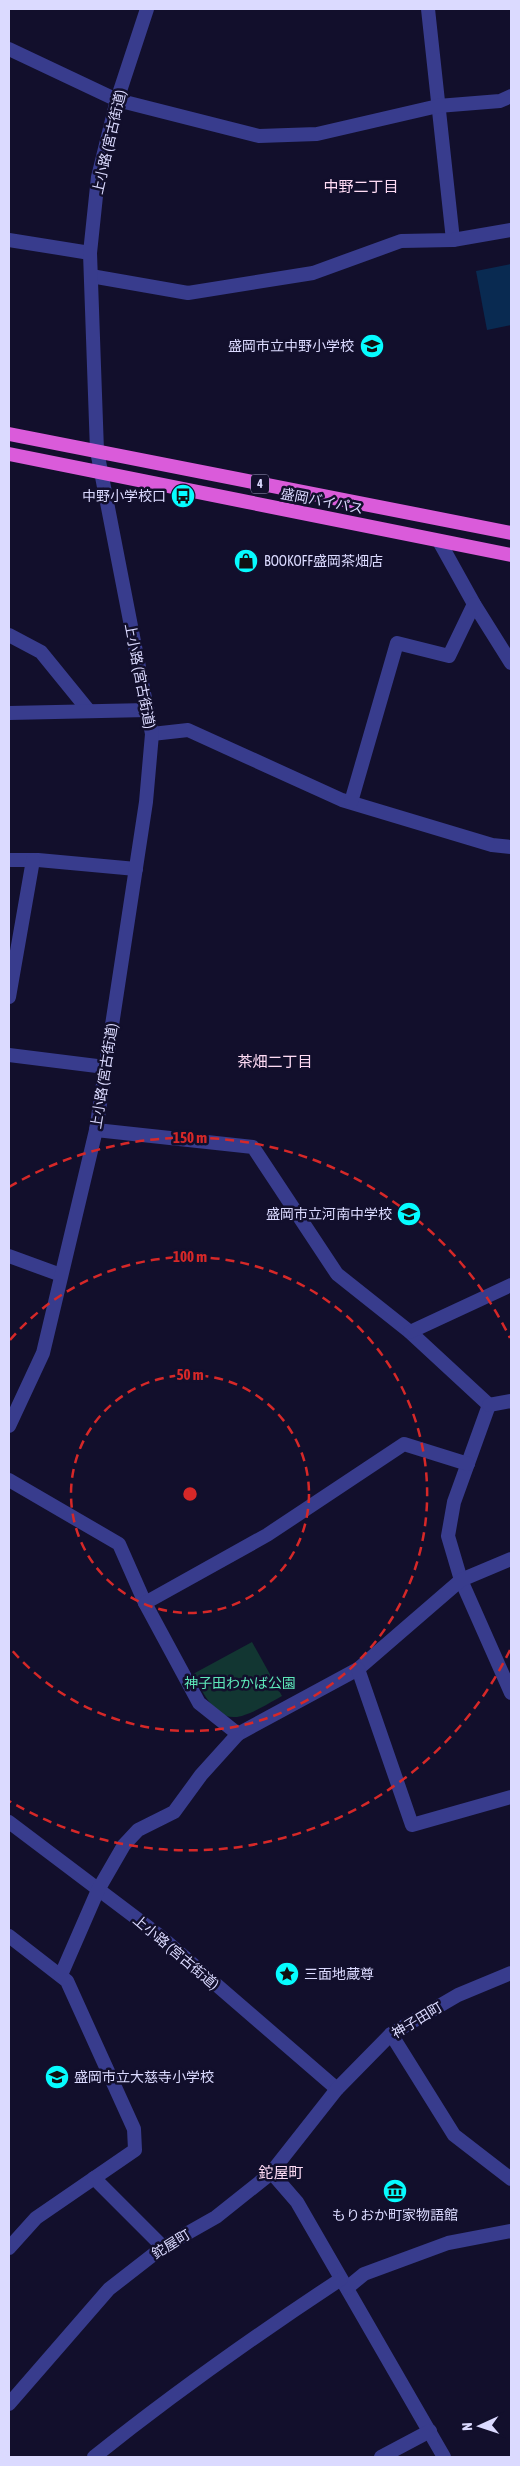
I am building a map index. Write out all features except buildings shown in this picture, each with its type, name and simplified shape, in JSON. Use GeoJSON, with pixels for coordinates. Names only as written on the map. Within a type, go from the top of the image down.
{"type":"FeatureCollection","features":[{"type":"Feature","properties":{"kind":"highway","name":"盛岡バイパス"},"geometry":{"type":"LineString","coordinates":[[9,434],[511,533]]}},
{"type":"Feature","properties":{"kind":"highway","name":"盛岡バイパス"},"geometry":{"type":"LineString","coordinates":[[9,454],[100,474],[511,555]]}},
{"type":"Feature","properties":{"kind":"street","name":"上小路 (宮古街道)"},"geometry":{"type":"LineString","coordinates":[[9,1426],[43,1353],[96,1130],[146,802],[152,734],[97,452],[90,254],[98,177],[117,100],[147,9]]}},
{"type":"Feature","properties":{"kind":"street"},"geometry":{"type":"LineString","coordinates":[[428,9],[453,240]]}},
{"type":"Feature","properties":{"kind":"street"},"geometry":{"type":"LineString","coordinates":[[9,49],[117,100],[259,136],[317,134],[438,106],[500,100],[511,96]]}},
{"type":"Feature","properties":{"kind":"street"},"geometry":{"type":"LineString","coordinates":[[92,276],[188,293],[313,273],[401,242],[453,240],[511,230]]}},
{"type":"Feature","properties":{"kind":"street"},"geometry":{"type":"LineString","coordinates":[[9,240],[90,254]]}},
{"type":"Feature","properties":{"kind":"street"},"geometry":{"type":"LineString","coordinates":[[439,541],[474,604],[511,663]]}},
{"type":"Feature","properties":{"kind":"street"},"geometry":{"type":"LineString","coordinates":[[351,802],[397,643],[449,656],[474,604]]}},
{"type":"Feature","properties":{"kind":"street"},"geometry":{"type":"LineString","coordinates":[[9,635],[42,652],[89,711]]}},
{"type":"Feature","properties":{"kind":"street"},"geometry":{"type":"LineString","coordinates":[[9,713],[148,710]]}},
{"type":"Feature","properties":{"kind":"street"},"geometry":{"type":"LineString","coordinates":[[152,734],[188,730],[351,802],[492,845],[511,847]]}},
{"type":"Feature","properties":{"kind":"street"},"geometry":{"type":"LineString","coordinates":[[9,860],[33,860],[136,869]]}},
{"type":"Feature","properties":{"kind":"street"},"geometry":{"type":"LineString","coordinates":[[9,997],[33,860]]}},
{"type":"Feature","properties":{"kind":"street"},"geometry":{"type":"LineString","coordinates":[[9,1055],[106,1067]]}},
{"type":"Feature","properties":{"kind":"street"},"geometry":{"type":"LineString","coordinates":[[96,1130],[253,1147],[337,1274],[410,1332],[489,1405]]}},
{"type":"Feature","properties":{"kind":"street"},"geometry":{"type":"LineString","coordinates":[[9,1256],[61,1275]]}},
{"type":"Feature","properties":{"kind":"street"},"geometry":{"type":"LineString","coordinates":[[410,1332],[511,1285]]}},
{"type":"Feature","properties":{"kind":"street"},"geometry":{"type":"LineString","coordinates":[[489,1405],[511,1402]]}},
{"type":"Feature","properties":{"kind":"street"},"geometry":{"type":"LineString","coordinates":[[489,1405],[454,1502],[448,1536],[461,1580],[511,1693]]}},
{"type":"Feature","properties":{"kind":"street"},"geometry":{"type":"LineString","coordinates":[[145,1603],[268,1536],[404,1444],[468,1464]]}},
{"type":"Feature","properties":{"kind":"street"},"geometry":{"type":"LineString","coordinates":[[9,1480],[119,1544],[145,1603],[199,1703],[238,1734]]}},
{"type":"Feature","properties":{"kind":"street"},"geometry":{"type":"LineString","coordinates":[[61,1976],[98,1890],[124,1845],[138,1830],[174,1812],[201,1774],[238,1734],[358,1670],[461,1580],[511,1559]]}},
{"type":"Feature","properties":{"kind":"street"},"geometry":{"type":"LineString","coordinates":[[358,1670],[412,1825],[511,1797]]}},
{"type":"Feature","properties":{"kind":"street","name":"上小路 (宮古街道)"},"geometry":{"type":"LineString","coordinates":[[9,1822],[160,1936],[337,2089]]}},
{"type":"Feature","properties":{"kind":"street"},"geometry":{"type":"LineString","coordinates":[[9,1936],[67,1981],[134,2129],[134,2150],[36,2218],[9,2248]]}},
{"type":"Feature","properties":{"kind":"street","name":"神子田町"},"geometry":{"type":"LineString","coordinates":[[337,2089],[391,2034],[458,1995],[511,1973]]}},
{"type":"Feature","properties":{"kind":"street"},"geometry":{"type":"LineString","coordinates":[[391,2034],[454,2135],[511,2179]]}},
{"type":"Feature","properties":{"kind":"street","name":"鉈屋町"},"geometry":{"type":"LineString","coordinates":[[9,2404],[109,2289],[163,2247],[216,2217],[271,2172],[337,2089]]}},
{"type":"Feature","properties":{"kind":"street"},"geometry":{"type":"LineString","coordinates":[[271,2172],[297,2202],[444,2457]]}},
{"type":"Feature","properties":{"kind":"street"},"geometry":{"type":"LineString","coordinates":[[94,2178],[163,2247]]}},
{"type":"Feature","properties":{"kind":"street"},"geometry":{"type":"LineString","coordinates":[[94,2457],[156,2407],[248,2340],[344,2283],[448,2242],[511,2231]]}},
{"type":"Feature","properties":{"kind":"street"},"geometry":{"type":"LineString","coordinates":[[381,2457],[430,2431]]}},
{"type":"Feature","properties":{"kind":"green space","name":"神子田わかば公園"},"geometry":{"type":"Polygon","coordinates":[[[252,1642],[282,1696],[246,1715],[228,1716],[221,1713],[209,1702],[193,1674],[252,1642]]]}},
{"type":"Feature","properties":{"kind":"water"},"geometry":{"type":"Polygon","coordinates":[[[511,264],[511,325],[487,330],[476,271],[511,264]]]}},
{"type":"Feature","properties":{"kind":"place","name":"盛岡市立中野小学校"},"geometry":{"type":"Point","coordinates":[372,346]}},
{"type":"Feature","properties":{"kind":"place","name":"中野小学校口"},"geometry":{"type":"Point","coordinates":[183,496]}},
{"type":"Feature","properties":{"kind":"place","name":"BOOKOFF盛岡茶畑店"},"geometry":{"type":"Point","coordinates":[246,561]}},
{"type":"Feature","properties":{"kind":"place","name":"盛岡市立河南中学校"},"geometry":{"type":"Point","coordinates":[409,1214]}},
{"type":"Feature","properties":{"kind":"place","name":"三面地蔵尊"},"geometry":{"type":"Point","coordinates":[287,1974]}},
{"type":"Feature","properties":{"kind":"place","name":"盛岡市立大慈寺小学校"},"geometry":{"type":"Point","coordinates":[57,2077]}},
{"type":"Feature","properties":{"kind":"place","name":"もりおか町家物語館"},"geometry":{"type":"Point","coordinates":[395,2191]}},
{"type":"Feature","properties":{"kind":"district","name":"中野二丁目"},"geometry":{"type":"Point","coordinates":[361,187]}},
{"type":"Feature","properties":{"kind":"district","name":"茶畑二丁目"},"geometry":{"type":"Point","coordinates":[275,1062]}},
{"type":"Feature","properties":{"kind":"district","name":"鉈屋町"},"geometry":{"type":"Point","coordinates":[281,2173]}}]}
